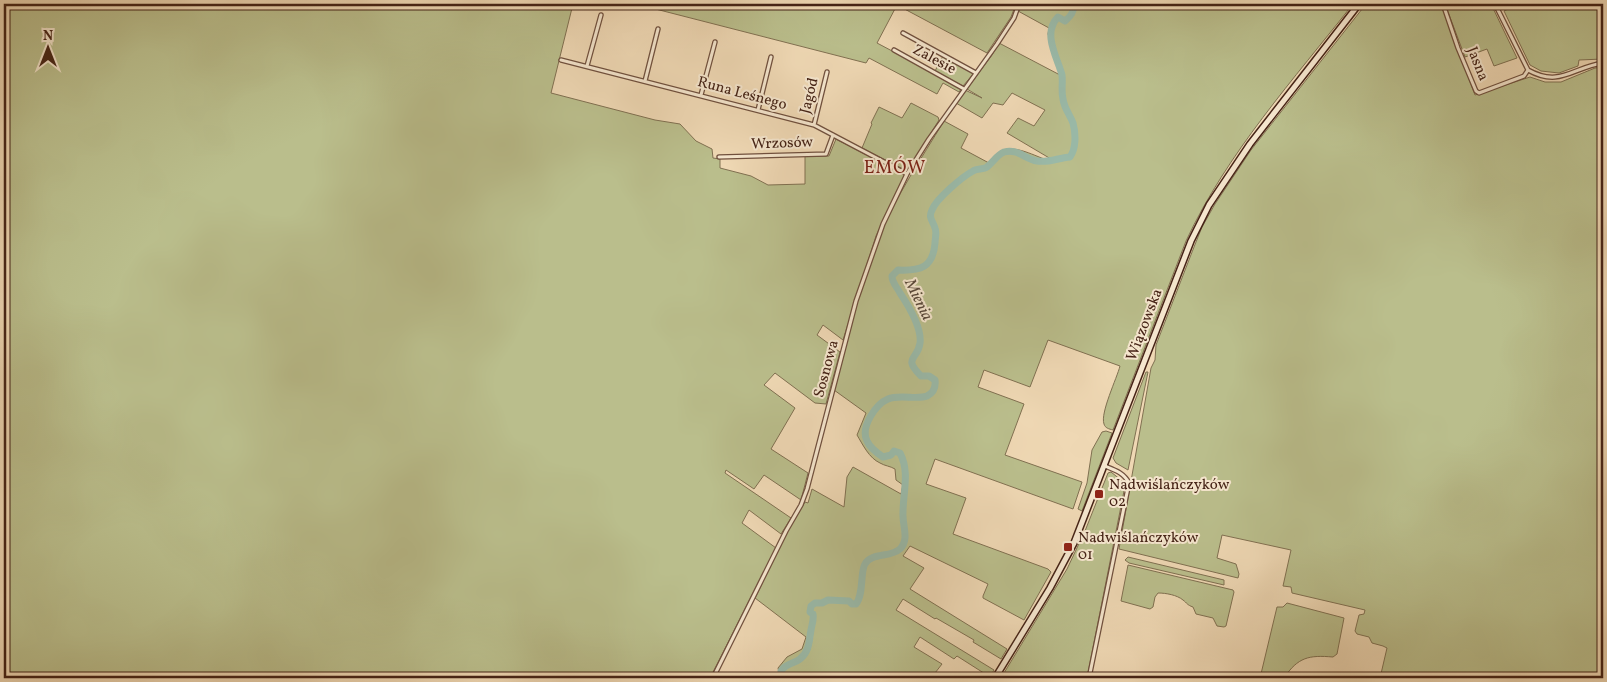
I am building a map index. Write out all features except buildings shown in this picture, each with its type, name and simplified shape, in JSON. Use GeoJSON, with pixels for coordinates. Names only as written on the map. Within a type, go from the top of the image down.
{"type":"FeatureCollection","features":[{"type":"Feature","properties":{"kind":"main road","name":"Wiązowska"},"geometry":{"type":"LineString","coordinates":[[995,678],[1071,550],[1189,246],[1204,213],[1250,144],[1360,4]]}},
{"type":"Feature","properties":{"kind":"street","name":"Sosnowa"},"geometry":{"type":"LineString","coordinates":[[713,678],[803,500],[856,301],[878,237],[907,174],[929,139],[1014,18],[1019,4]]}},
{"type":"Feature","properties":{"kind":"street","name":"Jasna"},"geometry":{"type":"LineString","coordinates":[[1444,4],[1458,48],[1476,91],[1479,93],[1524,76],[1528,70]]}},
{"type":"Feature","properties":{"kind":"street"},"geometry":{"type":"LineString","coordinates":[[1495,4],[1528,70],[1545,78],[1557,78],[1603,63]]}},
{"type":"Feature","properties":{"kind":"street"},"geometry":{"type":"LineString","coordinates":[[587,66],[601,15]]}},
{"type":"Feature","properties":{"kind":"street"},"geometry":{"type":"LineString","coordinates":[[644,81],[658,29]]}},
{"type":"Feature","properties":{"kind":"street"},"geometry":{"type":"LineString","coordinates":[[903,33],[976,73]]}},
{"type":"Feature","properties":{"kind":"street"},"geometry":{"type":"LineString","coordinates":[[701,95],[715,42]]}},
{"type":"Feature","properties":{"kind":"street","name":"Zalesie"},"geometry":{"type":"LineString","coordinates":[[894,50],[964,89]]}},
{"type":"Feature","properties":{"kind":"street"},"geometry":{"type":"LineString","coordinates":[[758,110],[771,57]]}},
{"type":"Feature","properties":{"kind":"street","name":"Runa Leśnego"},"geometry":{"type":"LineString","coordinates":[[561,60],[814,125],[907,174]]}},
{"type":"Feature","properties":{"kind":"street","name":"Jagód"},"geometry":{"type":"LineString","coordinates":[[814,125],[827,72]]}},
{"type":"Feature","properties":{"kind":"street","name":"Wrzosów"},"geometry":{"type":"LineString","coordinates":[[719,157],[826,154],[833,135]]}},
{"type":"Feature","properties":{"kind":"street"},"geometry":{"type":"LineString","coordinates":[[1090,678],[1128,483],[1126,478],[1120,473],[1105,466]]}},
{"type":"Feature","properties":{"kind":"green space"},"geometry":{"type":"Polygon","coordinates":[[[4,4],[573,4],[551,93],[655,120],[680,124],[696,141],[712,149],[713,158],[720,159],[720,168],[751,176],[768,185],[805,184],[805,156],[829,156],[836,139],[905,175],[876,236],[843,340],[823,325],[817,335],[840,352],[826,404],[815,403],[775,373],[764,385],[795,408],[771,449],[808,473],[801,500],[764,475],[754,489],[726,470],[725,473],[791,518],[781,534],[749,510],[742,523],[776,548],[710,678],[4,678],[4,4]]]}},
{"type":"Feature","properties":{"kind":"green space"},"geometry":{"type":"Polygon","coordinates":[[[636,4],[1016,4],[1011,17],[987,53],[897,5],[877,43],[962,88],[959,92],[943,83],[937,94],[869,58],[866,63],[636,4]]]}},
{"type":"Feature","properties":{"kind":"green space"},"geometry":{"type":"Polygon","coordinates":[[[1020,4],[1353,4],[1285,89],[1221,177],[1186,241],[1113,430],[1105,426],[1103,419],[1120,366],[1048,340],[1030,387],[984,370],[978,387],[1024,404],[1005,455],[1082,482],[1073,509],[935,459],[926,484],[966,498],[953,534],[1048,569],[1051,572],[1024,620],[983,598],[988,584],[910,546],[903,556],[924,568],[910,589],[1007,649],[1001,659],[973,642],[974,640],[903,599],[896,610],[994,670],[990,677],[957,656],[954,659],[920,637],[914,647],[942,664],[935,673],[943,678],[780,677],[778,668],[787,657],[802,649],[806,637],[755,598],[787,532],[805,502],[808,503],[812,489],[844,507],[847,477],[853,467],[901,494],[903,485],[896,480],[895,469],[876,461],[857,435],[866,413],[834,390],[866,274],[879,237],[893,207],[944,121],[968,134],[961,148],[989,163],[997,154],[1009,149],[1022,151],[1047,160],[1051,159],[1007,133],[1018,118],[1034,126],[1045,110],[1012,93],[1003,105],[993,103],[982,118],[956,103],[965,90],[982,98],[967,89],[999,43],[1060,75],[1048,34],[1049,28],[1018,11],[1020,4]]]}},
{"type":"Feature","properties":{"kind":"green space"},"geometry":{"type":"Polygon","coordinates":[[[1366,4],[1441,4],[1475,95],[1530,77],[1545,82],[1561,82],[1595,68],[1603,67],[1603,678],[1380,678],[1387,648],[1372,643],[1369,637],[1357,634],[1355,631],[1359,615],[1364,614],[1365,610],[1292,593],[1291,587],[1283,586],[1291,550],[1222,535],[1217,558],[1236,564],[1239,574],[1238,578],[1119,549],[1151,368],[1155,360],[1156,345],[1202,227],[1251,150],[1366,4]]]}},
{"type":"Feature","properties":{"kind":"green space"},"geometry":{"type":"Polygon","coordinates":[[[1445,4],[1491,4],[1517,58],[1494,66],[1487,49],[1465,57],[1445,4]]]}},
{"type":"Feature","properties":{"kind":"green space"},"geometry":{"type":"Polygon","coordinates":[[[1518,4],[1603,4],[1603,59],[1579,60],[1578,66],[1559,73],[1541,71],[1530,65],[1504,11],[1518,4]]]}},
{"type":"Feature","properties":{"kind":"green space"},"geometry":{"type":"Polygon","coordinates":[[[943,56],[974,73],[963,86],[935,71],[943,56]]]}},
{"type":"Feature","properties":{"kind":"green space"},"geometry":{"type":"Polygon","coordinates":[[[911,103],[938,117],[939,120],[907,171],[862,148],[879,107],[902,118],[911,103]]]}},
{"type":"Feature","properties":{"kind":"green space"},"geometry":{"type":"Polygon","coordinates":[[[1146,372],[1148,372],[1128,470],[1116,463],[1113,458],[1146,372]]]}},
{"type":"Feature","properties":{"kind":"green space"},"geometry":{"type":"Polygon","coordinates":[[[1102,432],[1112,433],[1082,511],[1078,509],[1087,483],[1092,450],[1102,432]]]}},
{"type":"Feature","properties":{"kind":"green space"},"geometry":{"type":"Polygon","coordinates":[[[1111,472],[1121,480],[1124,491],[1087,678],[1001,678],[1067,569],[1085,531],[1108,473],[1111,472]]]}},
{"type":"Feature","properties":{"kind":"green space"},"geometry":{"type":"Polygon","coordinates":[[[1128,557],[1224,580],[1224,585],[1129,563],[1125,560],[1128,557]]]}},
{"type":"Feature","properties":{"kind":"green space"},"geometry":{"type":"Polygon","coordinates":[[[1128,565],[1233,590],[1226,626],[1217,626],[1213,618],[1196,614],[1193,607],[1181,598],[1164,593],[1158,593],[1153,607],[1150,609],[1121,601],[1128,565]]]}},
{"type":"Feature","properties":{"kind":"green space"},"geometry":{"type":"Polygon","coordinates":[[[1287,603],[1344,618],[1337,654],[1333,657],[1317,656],[1305,659],[1294,666],[1284,678],[1260,678],[1277,607],[1283,607],[1287,603]]]}},
{"type":"Feature","properties":{"kind":"waterway","name":"Mienia"},"geometry":{"type":"LineString","coordinates":[[789,678],[784,676],[781,671],[785,666],[798,661],[807,649],[813,618],[813,614],[810,612],[811,606],[828,600],[849,601],[852,604],[856,604],[860,595],[865,564],[868,560],[896,552],[905,541],[903,518],[905,467],[903,460],[900,453],[894,451],[891,455],[883,457],[870,446],[865,435],[867,423],[874,411],[888,399],[927,396],[934,390],[935,380],[929,376],[921,376],[915,370],[912,362],[919,349],[919,331],[892,276],[898,270],[913,270],[928,263],[934,251],[936,235],[931,217],[934,205],[968,174],[985,168],[999,155],[1009,151],[1041,161],[1070,157],[1074,146],[1074,127],[1064,102],[1062,75],[1052,45],[1051,30],[1053,23],[1058,17],[1065,21],[1070,16],[1073,12],[1074,4]]}},
{"type":"Feature","properties":{"kind":"place","name":"Nadwiślańczyków 02"},"geometry":{"type":"Point","coordinates":[1099,494]}},
{"type":"Feature","properties":{"kind":"place","name":"Nadwiślańczyków 01"},"geometry":{"type":"Point","coordinates":[1068,547]}},
{"type":"Feature","properties":{"kind":"district","name":"EMÓW"},"geometry":{"type":"Point","coordinates":[895,168]}}]}
